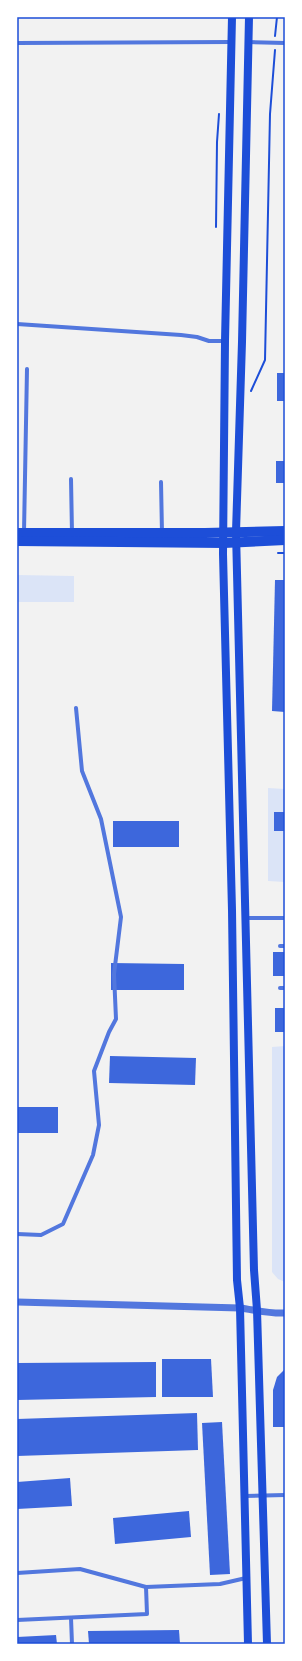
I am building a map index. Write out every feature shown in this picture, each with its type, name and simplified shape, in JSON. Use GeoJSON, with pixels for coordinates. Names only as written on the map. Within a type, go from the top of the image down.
{"type":"FeatureCollection","features":[{"type":"Feature","properties":{"kind":"main road"},"geometry":{"type":"LineString","coordinates":[[232,17],[225,342],[223,538],[232,910],[237,1280],[240,1308],[248,1644]]}},
{"type":"Feature","properties":{"kind":"main road"},"geometry":{"type":"LineString","coordinates":[[249,17],[236,537],[254,1270],[257,1310],[267,1644]]}},
{"type":"Feature","properties":{"kind":"main road"},"geometry":{"type":"LineString","coordinates":[[17,541],[223,538],[285,531]]}},
{"type":"Feature","properties":{"kind":"main road"},"geometry":{"type":"LineString","coordinates":[[20,533],[162,533],[223,538]]}},
{"type":"Feature","properties":{"kind":"main road"},"geometry":{"type":"LineString","coordinates":[[236,537],[285,540]]}},
{"type":"Feature","properties":{"kind":"street"},"geometry":{"type":"LineString","coordinates":[[17,43],[92,44],[232,42]]}},
{"type":"Feature","properties":{"kind":"street"},"geometry":{"type":"LineString","coordinates":[[248,42],[285,43]]}},
{"type":"Feature","properties":{"kind":"street"},"geometry":{"type":"LineString","coordinates":[[17,324],[181,335],[209,341],[225,342]]}},
{"type":"Feature","properties":{"kind":"street"},"geometry":{"type":"LineString","coordinates":[[20,533],[27,369]]}},
{"type":"Feature","properties":{"kind":"street"},"geometry":{"type":"LineString","coordinates":[[71,479],[72,533]]}},
{"type":"Feature","properties":{"kind":"street"},"geometry":{"type":"LineString","coordinates":[[161,482],[162,533]]}},
{"type":"Feature","properties":{"kind":"street"},"geometry":{"type":"LineString","coordinates":[[17,1234],[41,1235],[63,1224],[93,1155],[99,1124],[94,1072],[109,1032],[116,1020],[114,974],[121,917],[101,819],[82,771],[76,708]]}},
{"type":"Feature","properties":{"kind":"street"},"geometry":{"type":"LineString","coordinates":[[246,918],[285,918]]}},
{"type":"Feature","properties":{"kind":"street"},"geometry":{"type":"LineString","coordinates":[[17,1302],[240,1308],[273,1314],[285,1313]]}},
{"type":"Feature","properties":{"kind":"street"},"geometry":{"type":"LineString","coordinates":[[244,1496],[285,1495]]}},
{"type":"Feature","properties":{"kind":"street"},"geometry":{"type":"LineString","coordinates":[[17,1573],[80,1569],[146,1587],[220,1584],[246,1578]]}},
{"type":"Feature","properties":{"kind":"street"},"geometry":{"type":"LineString","coordinates":[[17,1620],[147,1614],[146,1587]]}},
{"type":"Feature","properties":{"kind":"street"},"geometry":{"type":"LineString","coordinates":[[71,1618],[72,1644]]}},
{"type":"Feature","properties":{"kind":"path"},"geometry":{"type":"LineString","coordinates":[[249,395],[265,360],[270,114],[277,17]]}},
{"type":"Feature","properties":{"kind":"shaded area"},"geometry":{"type":"Polygon","coordinates":[[[17,575],[74,576],[74,602],[17,602],[17,575]]]}},
{"type":"Feature","properties":{"kind":"shaded area"},"geometry":{"type":"Polygon","coordinates":[[[268,788],[285,789],[285,812],[274,812],[274,830],[285,831],[285,882],[268,881],[268,788]]]}},
{"type":"Feature","properties":{"kind":"shaded area"},"geometry":{"type":"Polygon","coordinates":[[[285,1046],[285,1282],[278,1279],[272,1272],[272,1047],[285,1046]]]}},
{"type":"Feature","properties":{"kind":"building"},"geometry":{"type":"Polygon","coordinates":[[[277,373],[285,373],[285,401],[277,401],[277,373]]]}},
{"type":"Feature","properties":{"kind":"building"},"geometry":{"type":"Polygon","coordinates":[[[276,461],[285,461],[285,483],[276,483],[276,461]]]}},
{"type":"Feature","properties":{"kind":"building"},"geometry":{"type":"Polygon","coordinates":[[[275,580],[285,580],[285,712],[272,711],[275,580]]]}},
{"type":"Feature","properties":{"kind":"building"},"geometry":{"type":"Polygon","coordinates":[[[274,812],[285,812],[285,831],[274,831],[274,812]]]}},
{"type":"Feature","properties":{"kind":"building"},"geometry":{"type":"Polygon","coordinates":[[[113,821],[179,821],[179,847],[113,847],[113,821]]]}},
{"type":"Feature","properties":{"kind":"building"},"geometry":{"type":"Polygon","coordinates":[[[273,952],[285,952],[285,976],[273,976],[273,952]]]}},
{"type":"Feature","properties":{"kind":"building"},"geometry":{"type":"Polygon","coordinates":[[[111,963],[184,964],[184,990],[111,990],[111,963]]]}},
{"type":"Feature","properties":{"kind":"building"},"geometry":{"type":"Polygon","coordinates":[[[275,1008],[285,1008],[285,1032],[275,1032],[275,1008]]]}},
{"type":"Feature","properties":{"kind":"building"},"geometry":{"type":"Polygon","coordinates":[[[110,1056],[196,1058],[195,1085],[109,1083],[110,1056]]]}},
{"type":"Feature","properties":{"kind":"building"},"geometry":{"type":"Polygon","coordinates":[[[17,1107],[58,1107],[58,1133],[17,1133],[17,1107]]]}},
{"type":"Feature","properties":{"kind":"building"},"geometry":{"type":"Polygon","coordinates":[[[162,1359],[211,1359],[213,1397],[162,1397],[162,1359]]]}},
{"type":"Feature","properties":{"kind":"building"},"geometry":{"type":"Polygon","coordinates":[[[156,1362],[156,1397],[17,1400],[17,1363],[156,1362]]]}},
{"type":"Feature","properties":{"kind":"building"},"geometry":{"type":"Polygon","coordinates":[[[285,1369],[285,1427],[273,1427],[273,1390],[277,1377],[285,1369]]]}},
{"type":"Feature","properties":{"kind":"building"},"geometry":{"type":"Polygon","coordinates":[[[197,1413],[198,1450],[17,1456],[17,1419],[197,1413]]]}},
{"type":"Feature","properties":{"kind":"building"},"geometry":{"type":"Polygon","coordinates":[[[222,1422],[230,1574],[210,1575],[202,1423],[222,1422]]]}},
{"type":"Feature","properties":{"kind":"building"},"geometry":{"type":"Polygon","coordinates":[[[70,1478],[72,1506],[17,1509],[17,1482],[70,1478]]]}},
{"type":"Feature","properties":{"kind":"building"},"geometry":{"type":"Polygon","coordinates":[[[189,1511],[191,1537],[115,1544],[113,1518],[189,1511]]]}},
{"type":"Feature","properties":{"kind":"building"},"geometry":{"type":"Polygon","coordinates":[[[179,1630],[180,1644],[89,1644],[88,1631],[179,1630]]]}},
{"type":"Feature","properties":{"kind":"building"},"geometry":{"type":"Polygon","coordinates":[[[56,1635],[57,1644],[17,1644],[17,1637],[56,1635]]]}}]}
